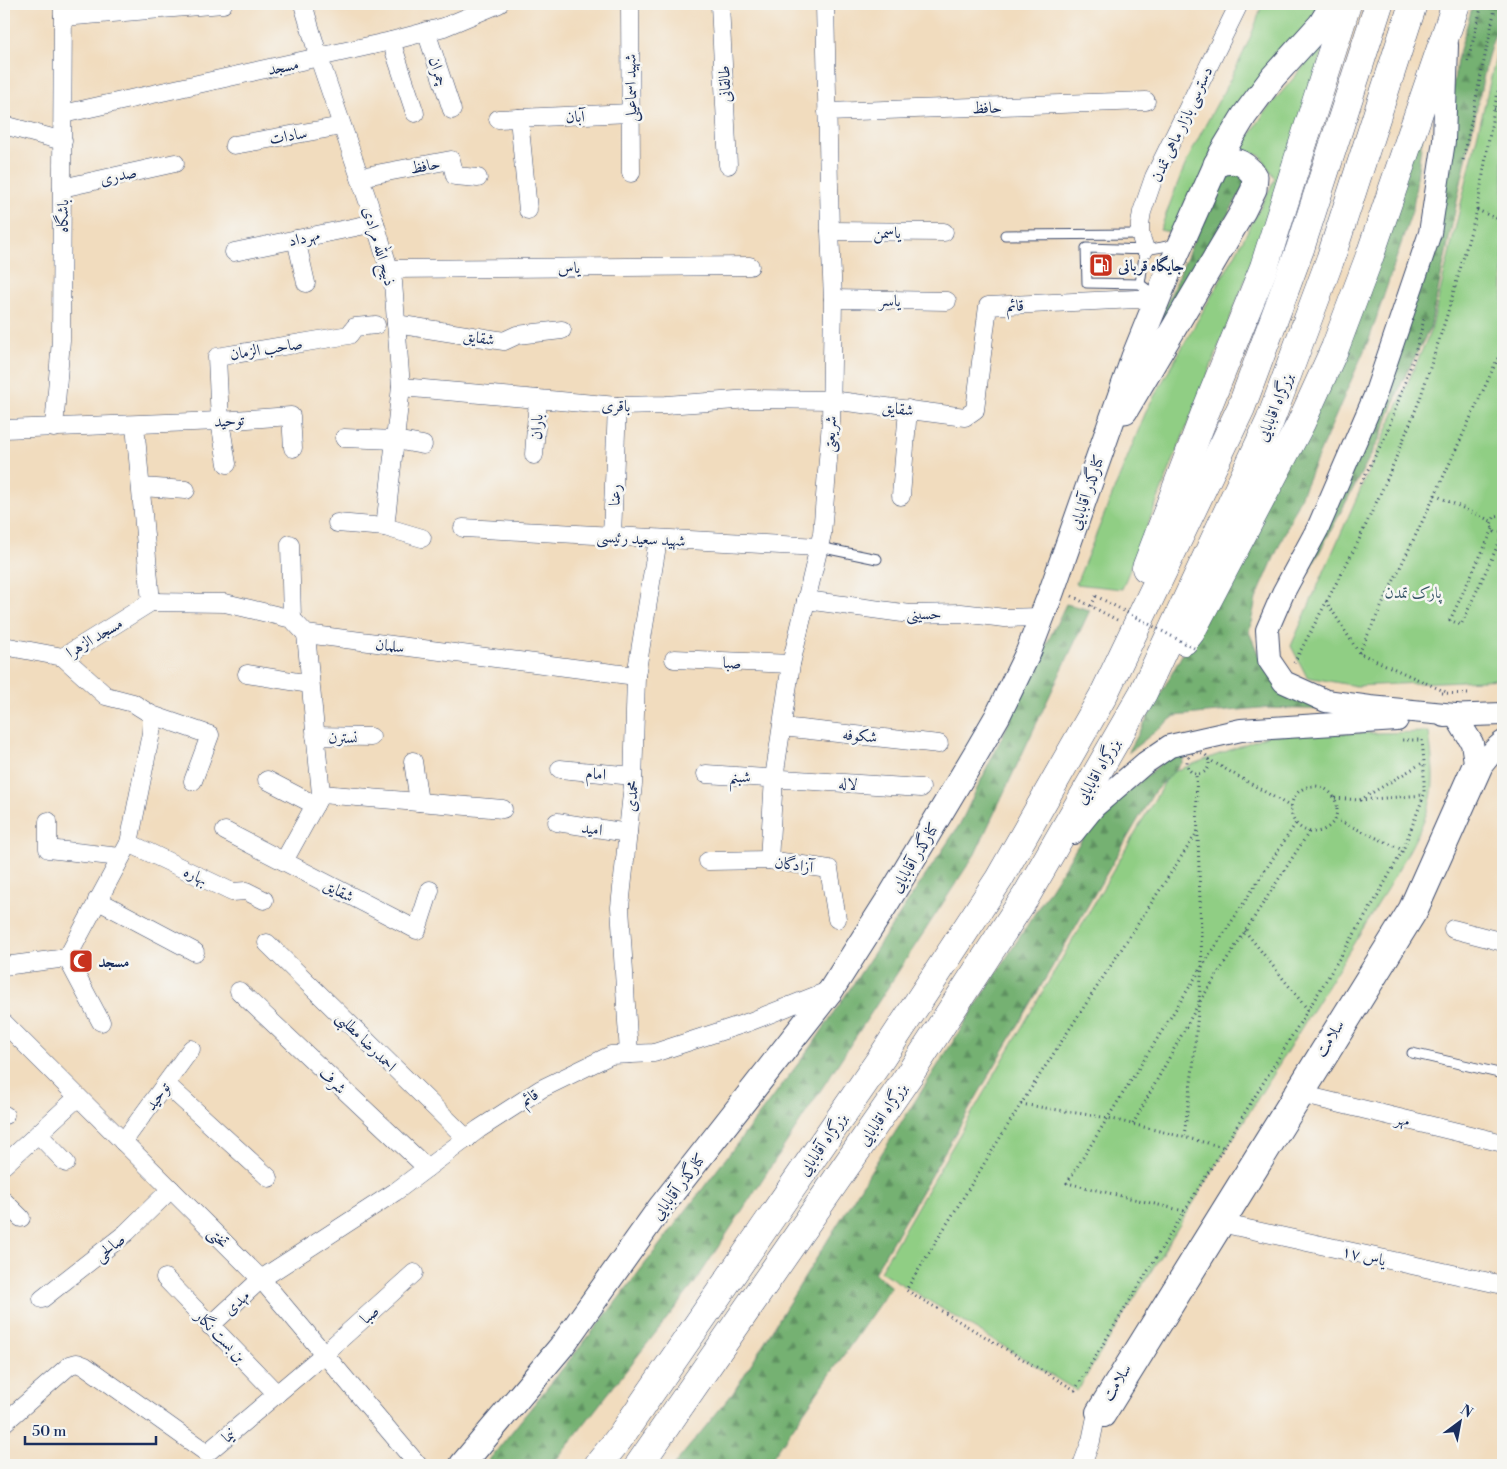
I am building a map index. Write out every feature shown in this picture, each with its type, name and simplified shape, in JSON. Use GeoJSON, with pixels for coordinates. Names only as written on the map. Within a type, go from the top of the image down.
{"type":"FeatureCollection","features":[{"type":"Feature","properties":{"kind":"highway"},"geometry":{"type":"LineString","coordinates":[[1035,815],[1124,624],[1264,266],[1347,4]]}},
{"type":"Feature","properties":{"kind":"highway","name":"بزرگراه اقابابایی"},"geometry":{"type":"LineString","coordinates":[[1035,815],[1103,696],[1240,408],[1300,249],[1379,4]]}},
{"type":"Feature","properties":{"kind":"highway","name":"بزرگراه اقابابایی"},"geometry":{"type":"LineString","coordinates":[[639,1465],[909,1075],[1031,887],[1143,693],[1270,421],[1330,260],[1413,4]]}},
{"type":"Feature","properties":{"kind":"highway"},"geometry":{"type":"LineString","coordinates":[[1143,693],[1191,632],[1305,415],[1335,348],[1370,258],[1456,4]]}},
{"type":"Feature","properties":{"kind":"highway","name":"بزرگراه آقابابایی"},"geometry":{"type":"LineString","coordinates":[[598,1465],[618,1440],[882,1057],[999,879],[1035,815]]}},
{"type":"Feature","properties":{"kind":"main road","name":"کنارگذر آقابابایی"},"geometry":{"type":"LineString","coordinates":[[462,1465],[561,1347],[660,1208],[831,990],[887,902],[997,717],[1028,653],[1054,586],[1134,357],[1149,291],[1183,240],[1216,164],[1244,116],[1273,77],[1321,24],[1333,4]]}},
{"type":"Feature","properties":{"kind":"main road"},"geometry":{"type":"LineString","coordinates":[[1099,454],[1159,356],[1254,189],[1255,176],[1244,164],[1230,160],[1216,164]]}},
{"type":"Feature","properties":{"kind":"street"},"geometry":{"type":"LineString","coordinates":[[63,10],[223,4]]}},
{"type":"Feature","properties":{"kind":"street","name":"ذبیح الله مرادی"},"geometry":{"type":"LineString","coordinates":[[303,4],[393,282],[401,387],[385,528]]}},
{"type":"Feature","properties":{"kind":"street","name":"شهید اسماعیلی"},"geometry":{"type":"LineString","coordinates":[[630,4],[631,173]]}},
{"type":"Feature","properties":{"kind":"street","name":"طالقانی"},"geometry":{"type":"LineString","coordinates":[[720,4],[728,165]]}},
{"type":"Feature","properties":{"kind":"street","name":"شریعتی"},"geometry":{"type":"LineString","coordinates":[[769,860],[774,778],[791,664],[823,524],[831,422],[833,299],[825,4]]}},
{"type":"Feature","properties":{"kind":"street","name":"دسترسی بازار ماهی تمدن"},"geometry":{"type":"LineString","coordinates":[[1143,241],[1142,212],[1154,177],[1239,4]]}},
{"type":"Feature","properties":{"kind":"street","name":"مسجد"},"geometry":{"type":"LineString","coordinates":[[63,114],[391,41],[444,27],[493,5]]}},
{"type":"Feature","properties":{"kind":"street","name":"باشگاه"},"geometry":{"type":"LineString","coordinates":[[54,428],[61,340],[63,10]]}},
{"type":"Feature","properties":{"kind":"street","name":"چمران"},"geometry":{"type":"LineString","coordinates":[[426,32],[452,110]]}},
{"type":"Feature","properties":{"kind":"street"},"geometry":{"type":"LineString","coordinates":[[1447,34],[1444,141],[1430,233],[1374,398],[1318,528],[1283,593],[1266,630],[1270,660],[1284,682],[1326,701],[1370,707],[1455,714],[1503,714]]}},
{"type":"Feature","properties":{"kind":"street"},"geometry":{"type":"LineString","coordinates":[[391,41],[415,113]]}},
{"type":"Feature","properties":{"kind":"street","name":"حافظ"},"geometry":{"type":"LineString","coordinates":[[827,112],[1146,101]]}},
{"type":"Feature","properties":{"kind":"street","name":"آبان"},"geometry":{"type":"LineString","coordinates":[[498,120],[630,113]]}},
{"type":"Feature","properties":{"kind":"street"},"geometry":{"type":"LineString","coordinates":[[519,118],[528,210]]}},
{"type":"Feature","properties":{"kind":"street"},"geometry":{"type":"LineString","coordinates":[[4,125],[63,141]]}},
{"type":"Feature","properties":{"kind":"street","name":"سادات"},"geometry":{"type":"LineString","coordinates":[[234,145],[342,126]]}},
{"type":"Feature","properties":{"kind":"street","name":"حافظ"},"geometry":{"type":"LineString","coordinates":[[360,177],[451,160],[455,176],[478,178]]}},
{"type":"Feature","properties":{"kind":"street","name":"صدری"},"geometry":{"type":"LineString","coordinates":[[62,188],[175,163]]}},
{"type":"Feature","properties":{"kind":"street","name":"مهرداد"},"geometry":{"type":"LineString","coordinates":[[234,252],[375,223]]}},
{"type":"Feature","properties":{"kind":"street","name":"یاسمن"},"geometry":{"type":"LineString","coordinates":[[830,231],[944,232]]}},
{"type":"Feature","properties":{"kind":"street"},"geometry":{"type":"LineString","coordinates":[[296,239],[306,283]]}},
{"type":"Feature","properties":{"kind":"street","name":"یاس"},"geometry":{"type":"LineString","coordinates":[[389,269],[750,266]]}},
{"type":"Feature","properties":{"kind":"street","name":"قائم"},"geometry":{"type":"LineString","coordinates":[[965,417],[975,410],[988,306],[1149,291]]}},
{"type":"Feature","properties":{"kind":"street","name":"یاسر"},"geometry":{"type":"LineString","coordinates":[[833,299],[947,301]]}},
{"type":"Feature","properties":{"kind":"street","name":"شقایق"},"geometry":{"type":"LineString","coordinates":[[396,324],[504,341],[517,335],[562,330]]}},
{"type":"Feature","properties":{"kind":"street","name":"صاحب الزمان"},"geometry":{"type":"LineString","coordinates":[[220,421],[217,357],[349,335],[355,327],[376,325]]}},
{"type":"Feature","properties":{"kind":"street","name":"باقری"},"geometry":{"type":"LineString","coordinates":[[401,387],[617,406],[666,405],[750,399],[831,400]]}},
{"type":"Feature","properties":{"kind":"street","name":"باران"},"geometry":{"type":"LineString","coordinates":[[534,455],[538,399]]}},
{"type":"Feature","properties":{"kind":"street","name":"شقایق"},"geometry":{"type":"LineString","coordinates":[[831,400],[965,417]]}},
{"type":"Feature","properties":{"kind":"street","name":"رعنا"},"geometry":{"type":"LineString","coordinates":[[612,536],[617,406]]}},
{"type":"Feature","properties":{"kind":"street"},"geometry":{"type":"LineString","coordinates":[[901,496],[908,410]]}},
{"type":"Feature","properties":{"kind":"street","name":"توحید"},"geometry":{"type":"LineString","coordinates":[[4,429],[220,421],[291,416],[293,448]]}},
{"type":"Feature","properties":{"kind":"street"},"geometry":{"type":"LineString","coordinates":[[220,421],[227,464]]}},
{"type":"Feature","properties":{"kind":"street"},"geometry":{"type":"LineString","coordinates":[[135,424],[151,602],[225,603],[292,619],[306,634],[315,736],[318,799],[284,861]]}},
{"type":"Feature","properties":{"kind":"street"},"geometry":{"type":"LineString","coordinates":[[344,438],[395,440],[423,444]]}},
{"type":"Feature","properties":{"kind":"street"},"geometry":{"type":"LineString","coordinates":[[141,487],[186,490]]}},
{"type":"Feature","properties":{"kind":"street"},"geometry":{"type":"LineString","coordinates":[[337,523],[385,528],[422,538]]}},
{"type":"Feature","properties":{"kind":"street","name":"شهید سعید رئیسی"},"geometry":{"type":"LineString","coordinates":[[464,528],[819,547]]}},
{"type":"Feature","properties":{"kind":"street","name":"محمدی"},"geometry":{"type":"LineString","coordinates":[[629,1054],[620,907],[633,776],[636,676],[658,538]]}},
{"type":"Feature","properties":{"kind":"street"},"geometry":{"type":"LineString","coordinates":[[290,544],[292,619]]}},
{"type":"Feature","properties":{"kind":"street","name":"حسینی"},"geometry":{"type":"LineString","coordinates":[[806,600],[910,614],[961,613],[1005,618],[1042,617]]}},
{"type":"Feature","properties":{"kind":"street","name":"مسجد الزهرا"},"geometry":{"type":"LineString","coordinates":[[4,646],[63,657],[151,602]]}},
{"type":"Feature","properties":{"kind":"street","name":"سلمان"},"geometry":{"type":"LineString","coordinates":[[306,634],[636,676]]}},
{"type":"Feature","properties":{"kind":"street"},"geometry":{"type":"LineString","coordinates":[[63,657],[106,696],[133,703],[152,715],[210,735],[193,781]]}},
{"type":"Feature","properties":{"kind":"street","name":"صبا"},"geometry":{"type":"LineString","coordinates":[[674,659],[791,664]]}},
{"type":"Feature","properties":{"kind":"street"},"geometry":{"type":"LineString","coordinates":[[247,674],[310,684]]}},
{"type":"Feature","properties":{"kind":"street"},"geometry":{"type":"LineString","coordinates":[[1031,887],[1094,807],[1146,763],[1170,746],[1241,730],[1364,723],[1455,714]]}},
{"type":"Feature","properties":{"kind":"street","name":"سلامت"},"geometry":{"type":"LineString","coordinates":[[1101,1414],[1410,908],[1475,762],[1472,743],[1455,714]]}},
{"type":"Feature","properties":{"kind":"street"},"geometry":{"type":"LineString","coordinates":[[66,958],[124,850],[151,733],[152,715]]}},
{"type":"Feature","properties":{"kind":"street","name":"شکوفه"},"geometry":{"type":"LineString","coordinates":[[782,727],[939,744]]}},
{"type":"Feature","properties":{"kind":"street","name":"نسترن"},"geometry":{"type":"LineString","coordinates":[[315,736],[371,738]]}},
{"type":"Feature","properties":{"kind":"street","name":"سلامت"},"geometry":{"type":"LineString","coordinates":[[1101,1414],[1225,1224],[1416,912],[1482,765],[1494,749],[1503,742]]}},
{"type":"Feature","properties":{"kind":"street"},"geometry":{"type":"LineString","coordinates":[[412,760],[419,802]]}},
{"type":"Feature","properties":{"kind":"street","name":"امام"},"geometry":{"type":"LineString","coordinates":[[560,769],[633,776]]}},
{"type":"Feature","properties":{"kind":"street","name":"شبنم"},"geometry":{"type":"LineString","coordinates":[[706,774],[774,778]]}},
{"type":"Feature","properties":{"kind":"street","name":"لاله"},"geometry":{"type":"LineString","coordinates":[[774,778],[921,788]]}},
{"type":"Feature","properties":{"kind":"street"},"geometry":{"type":"LineString","coordinates":[[267,780],[318,799],[419,802],[502,809]]}},
{"type":"Feature","properties":{"kind":"street","name":"بهاره"},"geometry":{"type":"LineString","coordinates":[[48,821],[48,850],[124,850],[232,892],[246,891],[264,900]]}},
{"type":"Feature","properties":{"kind":"street","name":"امید"},"geometry":{"type":"LineString","coordinates":[[556,822],[628,833]]}},
{"type":"Feature","properties":{"kind":"street","name":"شقایق"},"geometry":{"type":"LineString","coordinates":[[225,831],[417,930],[430,890]]}},
{"type":"Feature","properties":{"kind":"street","name":"آزادگان"},"geometry":{"type":"LineString","coordinates":[[708,861],[769,860],[829,868],[837,920]]}},
{"type":"Feature","properties":{"kind":"street"},"geometry":{"type":"LineString","coordinates":[[97,900],[195,952]]}},
{"type":"Feature","properties":{"kind":"street"},"geometry":{"type":"LineString","coordinates":[[1453,930],[1503,942]]}},
{"type":"Feature","properties":{"kind":"street","name":"احمدرضا مطلبی"},"geometry":{"type":"LineString","coordinates":[[267,943],[467,1139]]}},
{"type":"Feature","properties":{"kind":"street"},"geometry":{"type":"LineString","coordinates":[[4,966],[66,958]]}},
{"type":"Feature","properties":{"kind":"street"},"geometry":{"type":"LineString","coordinates":[[66,958],[100,1022]]}},
{"type":"Feature","properties":{"kind":"street","name":"قائم"},"geometry":{"type":"LineString","coordinates":[[261,1279],[395,1192],[467,1139],[541,1089],[611,1055],[654,1053],[749,1022],[831,990]]}},
{"type":"Feature","properties":{"kind":"street","name":"شرف"},"geometry":{"type":"LineString","coordinates":[[239,991],[427,1168]]}},
{"type":"Feature","properties":{"kind":"street","name":"تختی"},"geometry":{"type":"LineString","coordinates":[[7,1033],[78,1097],[261,1279],[418,1465]]}},
{"type":"Feature","properties":{"kind":"street","name":"توحید"},"geometry":{"type":"LineString","coordinates":[[123,1142],[191,1049]]}},
{"type":"Feature","properties":{"kind":"street"},"geometry":{"type":"LineString","coordinates":[[166,1084],[269,1178]]}},
{"type":"Feature","properties":{"kind":"street","name":"مهر"},"geometry":{"type":"LineString","coordinates":[[1304,1094],[1503,1143]]}},
{"type":"Feature","properties":{"kind":"street"},"geometry":{"type":"LineString","coordinates":[[4,1165],[78,1097]]}},
{"type":"Feature","properties":{"kind":"street"},"geometry":{"type":"LineString","coordinates":[[38,1134],[66,1163]]}},
{"type":"Feature","properties":{"kind":"street","name":"صالحی"},"geometry":{"type":"LineString","coordinates":[[42,1299],[126,1233],[171,1190]]}},
{"type":"Feature","properties":{"kind":"street"},"geometry":{"type":"LineString","coordinates":[[4,1201],[21,1218]]}},
{"type":"Feature","properties":{"kind":"street","name":"یاس ۱۷"},"geometry":{"type":"LineString","coordinates":[[1225,1224],[1503,1285]]}},
{"type":"Feature","properties":{"kind":"street","name":"صبا"},"geometry":{"type":"LineString","coordinates":[[324,1354],[414,1273]]}},
{"type":"Feature","properties":{"kind":"street","name":"بن بست نگار"},"geometry":{"type":"LineString","coordinates":[[165,1278],[277,1394]]}},
{"type":"Feature","properties":{"kind":"street","name":"مهدی"},"geometry":{"type":"LineString","coordinates":[[210,1326],[261,1279]]}},
{"type":"Feature","properties":{"kind":"street","name":"نیما"},"geometry":{"type":"LineString","coordinates":[[7,1412],[70,1365],[77,1364],[85,1366],[207,1453],[324,1354]]}},
{"type":"Feature","properties":{"kind":"street"},"geometry":{"type":"LineString","coordinates":[[1082,1465],[1101,1414]]}},
{"type":"Feature","properties":{"kind":"lane"},"geometry":{"type":"LineString","coordinates":[[1005,235],[1143,241],[1167,246],[1183,240]]}},
{"type":"Feature","properties":{"kind":"lane"},"geometry":{"type":"LineString","coordinates":[[1143,241],[1149,291],[1087,283],[1086,248],[1143,241]]}},
{"type":"Feature","properties":{"kind":"lane"},"geometry":{"type":"LineString","coordinates":[[819,547],[877,559]]}},
{"type":"Feature","properties":{"kind":"lane"},"geometry":{"type":"LineString","coordinates":[[1412,1054],[1503,1074]]}},
{"type":"Feature","properties":{"kind":"path"},"geometry":{"type":"LineString","coordinates":[[1467,68],[1482,4]]}},
{"type":"Feature","properties":{"kind":"path"},"geometry":{"type":"LineString","coordinates":[[1284,682],[1357,544],[1388,477],[1420,399],[1447,315],[1477,210],[1494,109],[1503,71]]}},
{"type":"Feature","properties":{"kind":"path"},"geometry":{"type":"LineString","coordinates":[[1494,109],[1503,110]]}},
{"type":"Feature","properties":{"kind":"path"},"geometry":{"type":"LineString","coordinates":[[1477,210],[1503,221]]}},
{"type":"Feature","properties":{"kind":"path"},"geometry":{"type":"LineString","coordinates":[[1359,653],[1499,356],[1503,358]]}},
{"type":"Feature","properties":{"kind":"path"},"geometry":{"type":"LineString","coordinates":[[1435,495],[1491,521]]}},
{"type":"Feature","properties":{"kind":"path"},"geometry":{"type":"LineString","coordinates":[[1491,521],[1495,516],[1502,515],[1503,510]]}},
{"type":"Feature","properties":{"kind":"path"},"geometry":{"type":"LineString","coordinates":[[1491,521],[1493,530],[1450,620],[1461,625],[1503,533],[1493,530]]}},
{"type":"Feature","properties":{"kind":"path"},"geometry":{"type":"LineString","coordinates":[[1054,586],[1124,624]]}},
{"type":"Feature","properties":{"kind":"path"},"geometry":{"type":"LineString","coordinates":[[1091,606],[1096,596],[1194,648]]}},
{"type":"Feature","properties":{"kind":"path"},"geometry":{"type":"LineString","coordinates":[[1326,601],[1359,653],[1447,692]]}},
{"type":"Feature","properties":{"kind":"path"},"geometry":{"type":"LineString","coordinates":[[1438,693],[1475,694]]}},
{"type":"Feature","properties":{"kind":"path"},"geometry":{"type":"LineString","coordinates":[[1198,831],[1021,1104],[906,1290],[1075,1390],[1374,902],[1403,850],[1424,795],[1422,740]]}},
{"type":"Feature","properties":{"kind":"path"},"geometry":{"type":"LineString","coordinates":[[1196,774],[1188,767],[1188,760],[1190,756],[1200,752],[1208,759],[1292,808]]}},
{"type":"Feature","properties":{"kind":"path"},"geometry":{"type":"LineString","coordinates":[[1196,774],[1205,771],[1208,759]]}},
{"type":"Feature","properties":{"kind":"path"},"geometry":{"type":"LineString","coordinates":[[1360,800],[1424,762]]}},
{"type":"Feature","properties":{"kind":"path"},"geometry":{"type":"LineString","coordinates":[[1184,1136],[1200,1003],[1202,967],[1196,774]]}},
{"type":"Feature","properties":{"kind":"path"},"geometry":{"type":"LineString","coordinates":[[1309,787],[1324,788],[1334,798],[1337,812],[1335,819],[1331,826],[1324,830],[1308,832],[1296,823],[1292,816],[1292,808],[1297,794],[1309,787]]}},
{"type":"Feature","properties":{"kind":"path"},"geometry":{"type":"LineString","coordinates":[[1334,798],[1360,800],[1424,795]]}},
{"type":"Feature","properties":{"kind":"path"},"geometry":{"type":"LineString","coordinates":[[1335,819],[1403,850]]}},
{"type":"Feature","properties":{"kind":"path"},"geometry":{"type":"LineString","coordinates":[[1184,1210],[1067,1184],[1202,967],[1296,823]]}},
{"type":"Feature","properties":{"kind":"path"},"geometry":{"type":"LineString","coordinates":[[1133,1124],[1200,1003],[1308,832]]}},
{"type":"Feature","properties":{"kind":"path"},"geometry":{"type":"LineString","coordinates":[[1245,931],[1308,1010]]}},
{"type":"Feature","properties":{"kind":"path"},"geometry":{"type":"LineString","coordinates":[[1021,1104],[1108,1118],[1223,1147]]}},
{"type":"Feature","properties":{"kind":"green space"},"geometry":{"type":"Polygon","coordinates":[[[1262,4],[1323,4],[1179,231],[1169,232],[1160,230],[1186,164],[1239,62],[1262,4]]]}},
{"type":"Feature","properties":{"kind":"green space"},"geometry":{"type":"Polygon","coordinates":[[[1473,4],[1503,4],[1503,8],[1488,56],[1430,328],[1402,382],[1382,434],[1273,640],[1429,245],[1457,60],[1473,4]]]}},
{"type":"Feature","properties":{"kind":"green space","name":"پارک تمدن"},"geometry":{"type":"Polygon","coordinates":[[[1503,27],[1503,679],[1356,686],[1307,677],[1291,646],[1431,330],[1503,27]]]}},
{"type":"Feature","properties":{"kind":"green space"},"geometry":{"type":"Polygon","coordinates":[[[1326,40],[1282,188],[1122,589],[1076,584],[1147,409],[1236,253],[1275,179],[1261,156],[1241,149],[1265,112],[1326,40]]]}},
{"type":"Feature","properties":{"kind":"green space"},"geometry":{"type":"Polygon","coordinates":[[[1424,123],[1413,208],[1370,337],[1256,599],[1249,632],[1265,670],[1344,710],[1260,708],[1175,716],[1128,753],[1260,513],[1424,123]]]}},
{"type":"Feature","properties":{"kind":"green space"},"geometry":{"type":"Polygon","coordinates":[[[1226,167],[1244,174],[1245,185],[1131,385],[1226,167]]]}},
{"type":"Feature","properties":{"kind":"green space"},"geometry":{"type":"Polygon","coordinates":[[[1066,604],[1090,610],[975,854],[694,1284],[552,1465],[485,1465],[609,1311],[811,1047],[960,824],[1066,604]]]}},
{"type":"Feature","properties":{"kind":"green space"},"geometry":{"type":"Polygon","coordinates":[[[1429,732],[1433,770],[1432,793],[1424,820],[1410,850],[1077,1391],[880,1271],[1170,773],[1269,735],[1429,732]]]}},
{"type":"Feature","properties":{"kind":"green space"},"geometry":{"type":"Polygon","coordinates":[[[1187,749],[1182,763],[1154,792],[874,1273],[891,1287],[767,1465],[674,1465],[733,1393],[875,1164],[1091,825],[1174,752],[1187,749]]]}},
{"type":"Feature","properties":{"kind":"place","name":"جایگاه قربانی"},"geometry":{"type":"Point","coordinates":[1101,265]}},
{"type":"Feature","properties":{"kind":"place","name":"مسجد"},"geometry":{"type":"Point","coordinates":[81,961]}}]}
